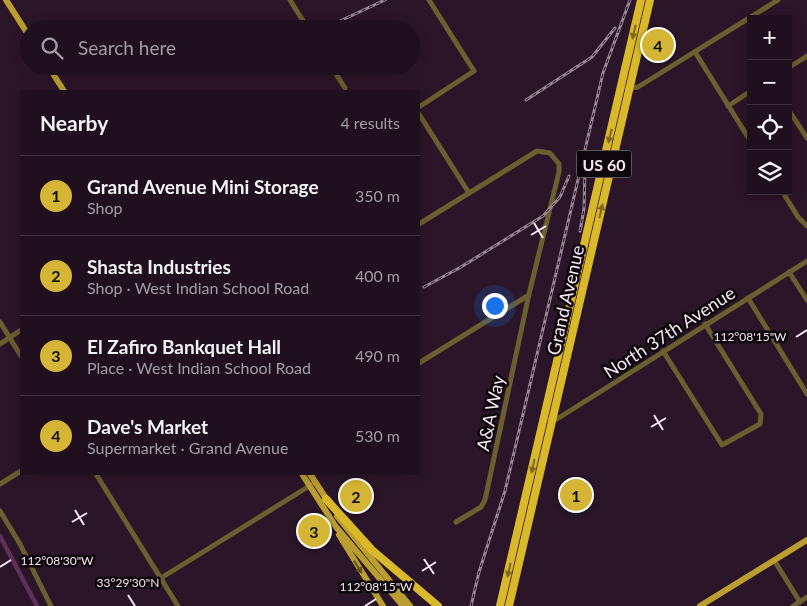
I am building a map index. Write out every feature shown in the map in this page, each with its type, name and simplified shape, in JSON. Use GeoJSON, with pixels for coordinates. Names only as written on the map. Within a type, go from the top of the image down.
{"type":"FeatureCollection","features":[{"type":"Feature","properties":{"kind":"highway","name":"Grand Avenue"},"geometry":{"type":"LineString","coordinates":[[509,606],[549,419],[625,89],[642,0]]}},
{"type":"Feature","properties":{"kind":"highway","name":"Grand Avenue"},"geometry":{"type":"LineString","coordinates":[[625,89],[650,0]]}},
{"type":"Feature","properties":{"kind":"highway","name":"Grand Avenue"},"geometry":{"type":"LineString","coordinates":[[500,606],[517,535],[549,419]]}},
{"type":"Feature","properties":{"kind":"highway"},"geometry":{"type":"LineString","coordinates":[[326,499],[372,550],[438,606]]}},
{"type":"Feature","properties":{"kind":"highway"},"geometry":{"type":"LineString","coordinates":[[517,535],[524,543]]}},
{"type":"Feature","properties":{"kind":"highway"},"geometry":{"type":"LineString","coordinates":[[515,606],[518,568]]}},
{"type":"Feature","properties":{"kind":"main road"},"geometry":{"type":"LineString","coordinates":[[6,0],[20,22]]}},
{"type":"Feature","properties":{"kind":"main road"},"geometry":{"type":"LineString","coordinates":[[54,75],[63,90]]}},
{"type":"Feature","properties":{"kind":"main road"},"geometry":{"type":"LineString","coordinates":[[303,475],[326,499],[344,526],[410,606]]}},
{"type":"Feature","properties":{"kind":"main road"},"geometry":{"type":"LineString","coordinates":[[310,475],[312,484],[383,606]]}},
{"type":"Feature","properties":{"kind":"main road"},"geometry":{"type":"LineString","coordinates":[[336,527],[403,606]]}},
{"type":"Feature","properties":{"kind":"main road"},"geometry":{"type":"LineString","coordinates":[[700,606],[807,540]]}},
{"type":"Feature","properties":{"kind":"street"},"geometry":{"type":"LineString","coordinates":[[290,0],[302,20]]}},
{"type":"Feature","properties":{"kind":"street"},"geometry":{"type":"LineString","coordinates":[[420,106],[474,71],[429,0]]}},
{"type":"Feature","properties":{"kind":"street"},"geometry":{"type":"LineString","coordinates":[[625,89],[695,52],[778,0]]}},
{"type":"Feature","properties":{"kind":"street"},"geometry":{"type":"LineString","coordinates":[[695,52],[747,136]]}},
{"type":"Feature","properties":{"kind":"street"},"geometry":{"type":"LineString","coordinates":[[792,65],[807,56]]}},
{"type":"Feature","properties":{"kind":"street"},"geometry":{"type":"LineString","coordinates":[[337,75],[345,88]]}},
{"type":"Feature","properties":{"kind":"street"},"geometry":{"type":"LineString","coordinates":[[728,106],[747,94]]}},
{"type":"Feature","properties":{"kind":"street"},"geometry":{"type":"LineString","coordinates":[[792,115],[807,138]]}},
{"type":"Feature","properties":{"kind":"street"},"geometry":{"type":"LineString","coordinates":[[420,116],[469,193],[420,223]]}},
{"type":"Feature","properties":{"kind":"street","name":"A&A Way"},"geometry":{"type":"LineString","coordinates":[[456,522],[481,507],[485,500],[529,294],[560,168],[556,158],[546,150],[540,150],[469,193]]}},
{"type":"Feature","properties":{"kind":"street"},"geometry":{"type":"LineString","coordinates":[[784,195],[798,217],[807,226]]}},
{"type":"Feature","properties":{"kind":"street","name":"North 37th Avenue"},"geometry":{"type":"LineString","coordinates":[[549,419],[635,371],[663,350],[807,261]]}},
{"type":"Feature","properties":{"kind":"street"},"geometry":{"type":"LineString","coordinates":[[789,272],[807,300]]}},
{"type":"Feature","properties":{"kind":"street"},"geometry":{"type":"LineString","coordinates":[[420,362],[529,294]]}},
{"type":"Feature","properties":{"kind":"street"},"geometry":{"type":"LineString","coordinates":[[748,298],[807,394]]}},
{"type":"Feature","properties":{"kind":"street"},"geometry":{"type":"LineString","coordinates":[[0,322],[20,354]]}},
{"type":"Feature","properties":{"kind":"street"},"geometry":{"type":"LineString","coordinates":[[663,350],[722,445],[760,424],[761,414],[705,324]]}},
{"type":"Feature","properties":{"kind":"street"},"geometry":{"type":"LineString","coordinates":[[0,344],[20,331]]}},
{"type":"Feature","properties":{"kind":"street"},"geometry":{"type":"LineString","coordinates":[[0,484],[20,472]]}},
{"type":"Feature","properties":{"kind":"street"},"geometry":{"type":"LineString","coordinates":[[97,475],[178,606]]}},
{"type":"Feature","properties":{"kind":"street"},"geometry":{"type":"LineString","coordinates":[[161,578],[312,484]]}},
{"type":"Feature","properties":{"kind":"street"},"geometry":{"type":"LineString","coordinates":[[0,511],[24,551],[51,606]]}},
{"type":"Feature","properties":{"kind":"street"},"geometry":{"type":"LineString","coordinates":[[774,560],[800,602]]}},
{"type":"Feature","properties":{"kind":"street"},"geometry":{"type":"LineString","coordinates":[[792,606],[807,597]]}},
{"type":"Feature","properties":{"kind":"waterway"},"geometry":{"type":"LineString","coordinates":[[0,536],[37,606]]}},
{"type":"Feature","properties":{"kind":"railway"},"geometry":{"type":"LineString","coordinates":[[342,20],[385,0]]}},
{"type":"Feature","properties":{"kind":"railway"},"geometry":{"type":"LineString","coordinates":[[471,606],[479,572],[505,491],[603,73],[630,0]]}},
{"type":"Feature","properties":{"kind":"railway"},"geometry":{"type":"LineString","coordinates":[[526,100],[592,57],[615,28]]}},
{"type":"Feature","properties":{"kind":"railway"},"geometry":{"type":"LineString","coordinates":[[580,231],[584,209],[585,169]]}},
{"type":"Feature","properties":{"kind":"railway"},"geometry":{"type":"LineString","coordinates":[[424,287],[461,267],[543,216],[560,197],[569,176]]}},
{"type":"Feature","properties":{"kind":"place","name":"Dave's Market"},"geometry":{"type":"Point","coordinates":[658,45]}},
{"type":"Feature","properties":{"kind":"place","name":"Grand Avenue Mini Storage"},"geometry":{"type":"Point","coordinates":[576,495]}},
{"type":"Feature","properties":{"kind":"place","name":"Shasta Industries"},"geometry":{"type":"Point","coordinates":[356,496]}},
{"type":"Feature","properties":{"kind":"place","name":"El Zafiro Bankquet Hall"},"geometry":{"type":"Point","coordinates":[314,531]}}]}
